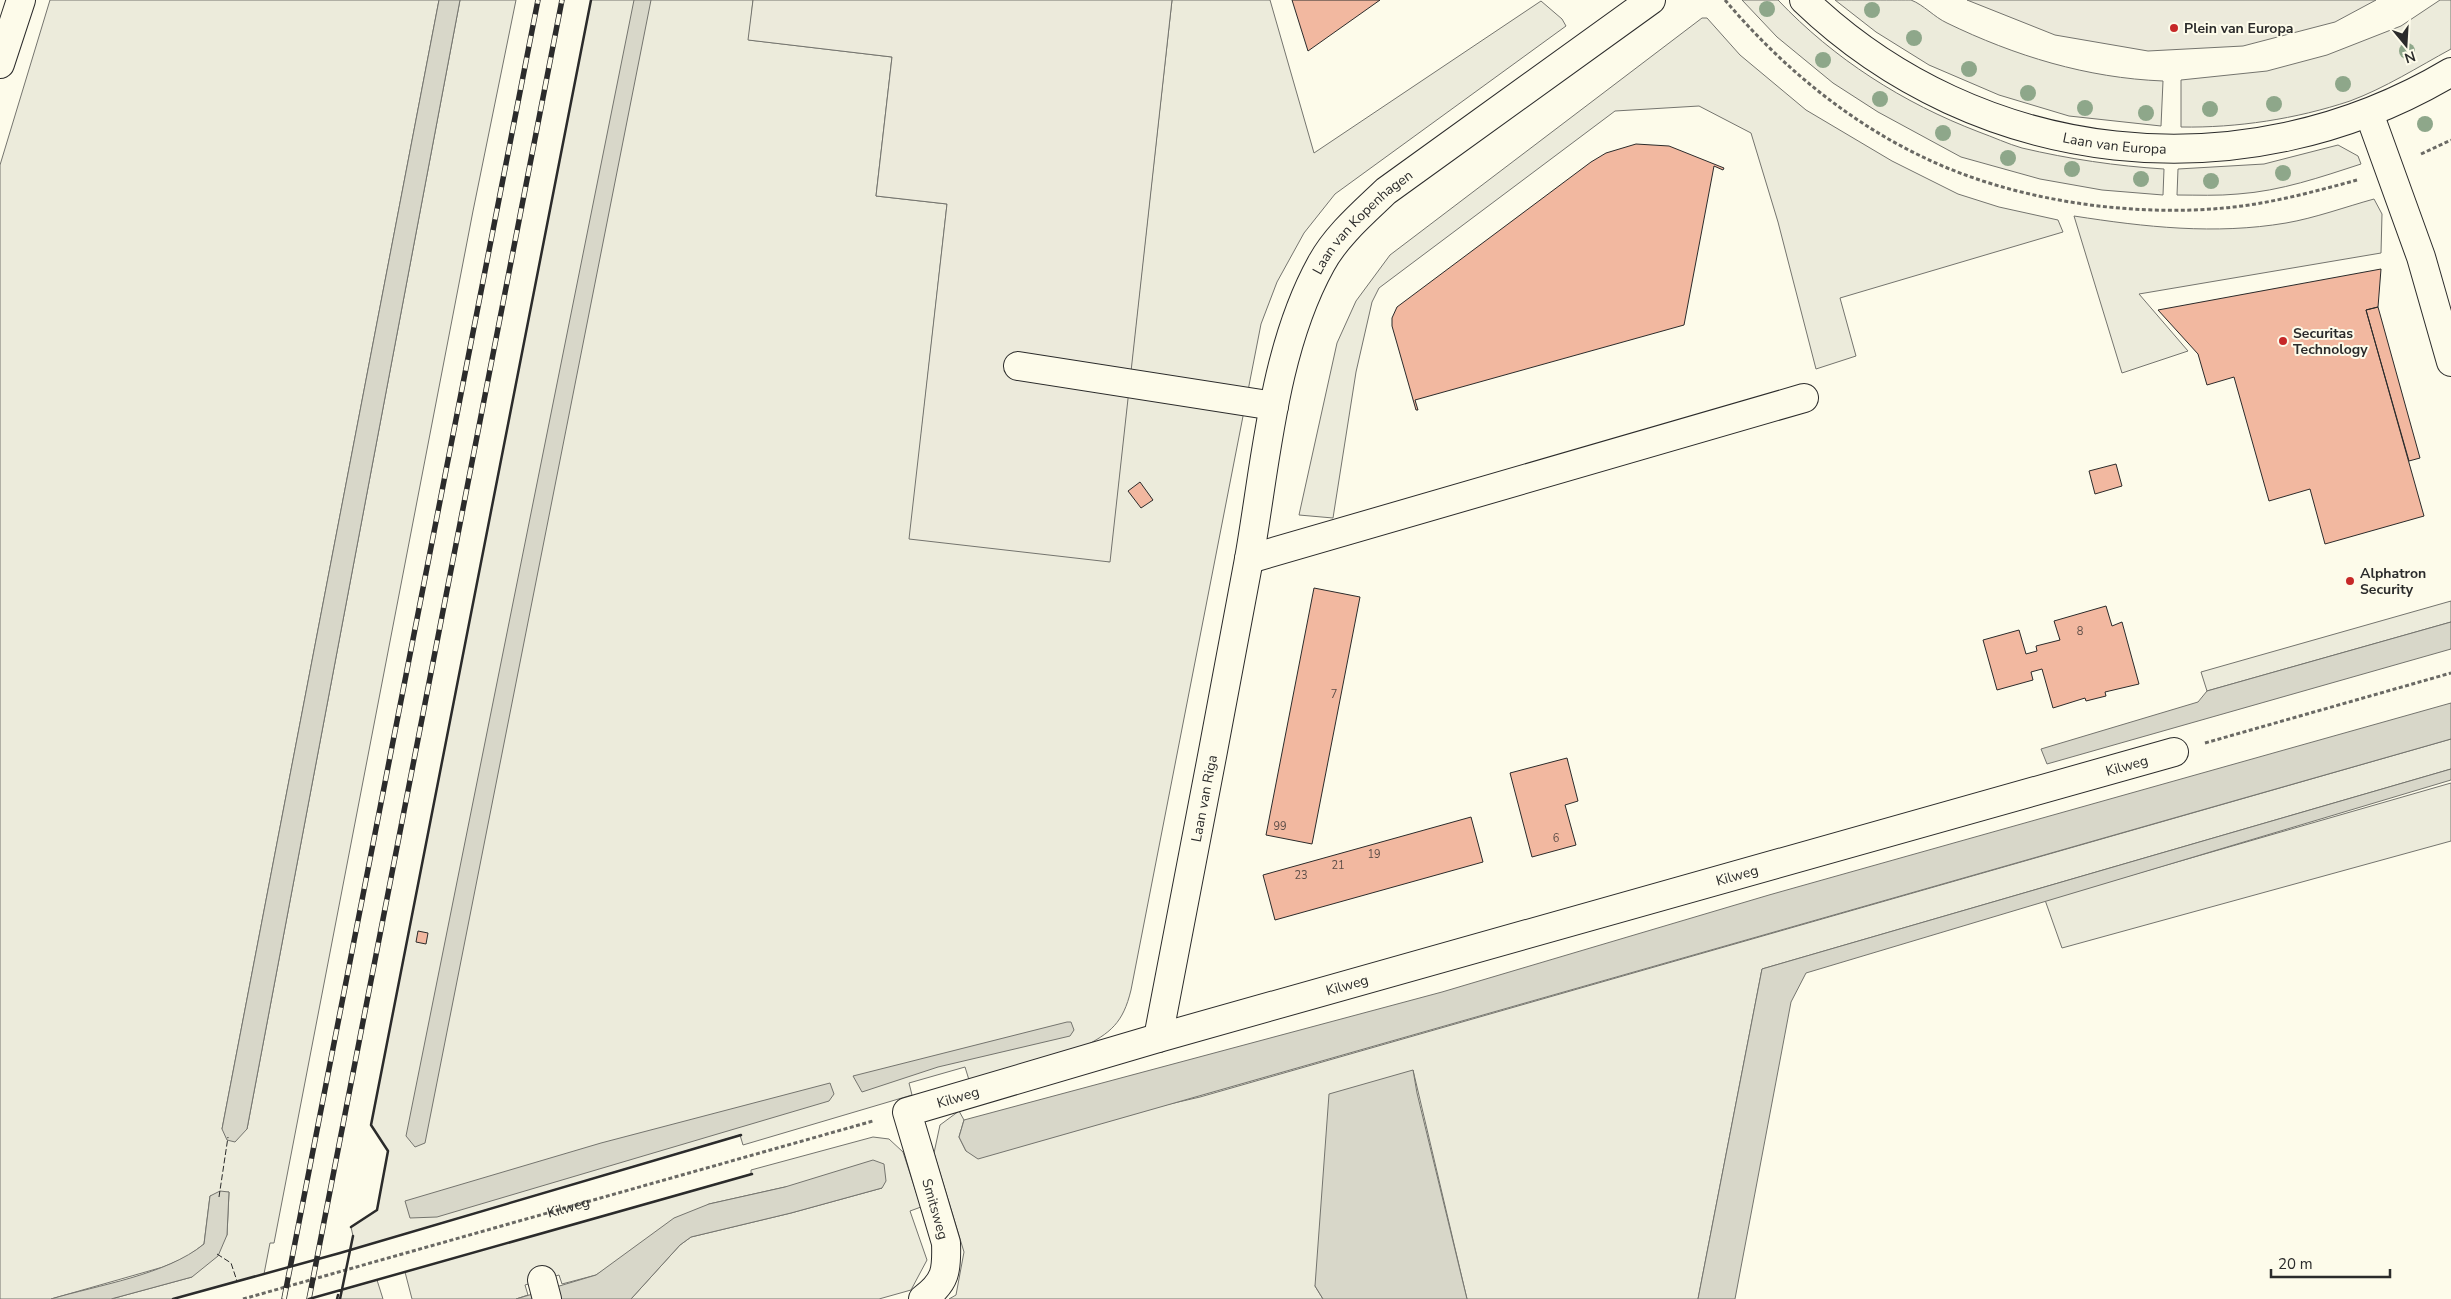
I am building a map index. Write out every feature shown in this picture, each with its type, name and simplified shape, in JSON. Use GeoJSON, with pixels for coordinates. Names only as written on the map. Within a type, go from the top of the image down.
{"type":"FeatureCollection","features":[{"type":"Feature","properties":{"kind":"street"},"geometry":{"type":"LineString","coordinates":[[0,64],[21,0]]}},
{"type":"Feature","properties":{"kind":"street","name":"Laan van Kopenhagen"},"geometry":{"type":"LineString","coordinates":[[1249,558],[1274,406],[1288,348],[1303,304],[1321,263],[1348,228],[1386,191],[1651,0]]}},
{"type":"Feature","properties":{"kind":"street","name":"Laan van Europa"},"geometry":{"type":"LineString","coordinates":[[1804,0],[1827,22],[1906,78],[1959,104],[2004,122],[2056,136],[2101,145],[2160,149],[2213,148],[2261,143],[2312,132],[2369,113],[2451,72]]}},
{"type":"Feature","properties":{"kind":"street"},"geometry":{"type":"LineString","coordinates":[[2369,113],[2421,257],[2451,362]]}},
{"type":"Feature","properties":{"kind":"street"},"geometry":{"type":"LineString","coordinates":[[1018,366],[1274,406]]}},
{"type":"Feature","properties":{"kind":"street"},"geometry":{"type":"LineString","coordinates":[[1249,558],[1804,398]]}},
{"type":"Feature","properties":{"kind":"street","name":"Laan van Riga"},"geometry":{"type":"LineString","coordinates":[[1158,1038],[1249,558]]}},
{"type":"Feature","properties":{"kind":"street","name":"Kilweg"},"geometry":{"type":"LineString","coordinates":[[907,1112],[1158,1038],[2174,752]]}},
{"type":"Feature","properties":{"kind":"street","name":"Smitsweg"},"geometry":{"type":"LineString","coordinates":[[907,1112],[946,1243],[947,1262],[945,1276],[936,1290],[923,1299]]}},
{"type":"Feature","properties":{"kind":"path"},"geometry":{"type":"LineString","coordinates":[[2174,752],[2451,673]]}},
{"type":"Feature","properties":{"kind":"path","name":"Kilweg"},"geometry":{"type":"LineString","coordinates":[[243,1299],[907,1112]]}},
{"type":"Feature","properties":{"kind":"shaded area"},"geometry":{"type":"Polygon","coordinates":[[[50,0],[439,0],[222,1129],[247,1129],[460,0],[516,0],[473,211],[274,1243],[270,1243],[264,1274],[173,1299],[111,1299],[192,1277],[227,1235],[229,1192],[210,1196],[204,1244],[187,1257],[163,1267],[51,1299],[0,1299],[0,165],[50,0]]]}},
{"type":"Feature","properties":{"kind":"shaded area"},"geometry":{"type":"Polygon","coordinates":[[[439,0],[460,0],[247,1129],[235,1142],[227,1140],[222,1129],[439,0]]]}},
{"type":"Feature","properties":{"kind":"shaded area"},"geometry":{"type":"Polygon","coordinates":[[[591,0],[753,0],[749,40],[892,57],[876,196],[947,204],[921,438],[1109,562],[1172,0],[1270,0],[1314,153],[1541,1],[1562,19],[1566,26],[1335,194],[1304,233],[1277,282],[1261,324],[1131,990],[1124,1011],[1114,1026],[1108,1032],[1081,1048],[969,1080],[965,1067],[909,1083],[912,1095],[743,1145],[740,1135],[350,1250],[353,1236],[351,1227],[377,1210],[388,1151],[371,1125],[591,0]]]}},
{"type":"Feature","properties":{"kind":"shaded area"},"geometry":{"type":"Polygon","coordinates":[[[634,0],[651,0],[425,1143],[415,1147],[406,1136],[634,0]]]}},
{"type":"Feature","properties":{"kind":"shaded area"},"geometry":{"type":"Polygon","coordinates":[[[753,0],[1172,0],[1110,562],[909,539],[947,204],[876,196],[892,57],[748,40],[753,0]]]}},
{"type":"Feature","properties":{"kind":"shaded area"},"geometry":{"type":"Polygon","coordinates":[[[1742,0],[1778,0],[1822,41],[1871,77],[1923,107],[2011,145],[2093,162],[2164,169],[2163,195],[2102,190],[2040,179],[1961,157],[1878,112],[1833,83],[1777,37],[1742,0]]]}},
{"type":"Feature","properties":{"kind":"shaded area"},"geometry":{"type":"Polygon","coordinates":[[[1835,0],[1911,0],[1947,23],[1999,46],[2025,55],[2079,70],[2135,79],[2163,81],[2161,126],[2069,116],[1999,95],[1929,65],[1876,32],[1835,0]]]}},
{"type":"Feature","properties":{"kind":"shaded area","name":"Plein van Europa"},"geometry":{"type":"Polygon","coordinates":[[[1967,0],[2376,0],[2335,22],[2243,46],[2148,51],[2055,35],[1967,0]]]}},
{"type":"Feature","properties":{"kind":"shaded area"},"geometry":{"type":"Polygon","coordinates":[[[2440,0],[2451,0],[2451,49],[2376,90],[2350,101],[2288,117],[2245,124],[2181,127],[2181,80],[2267,71],[2327,55],[2401,26],[2440,0]]]}},
{"type":"Feature","properties":{"kind":"shaded area"},"geometry":{"type":"Polygon","coordinates":[[[1702,18],[1707,18],[1740,55],[1806,110],[1892,161],[1958,194],[1999,207],[2058,220],[2063,232],[1840,298],[1856,356],[1816,369],[1778,222],[1751,133],[1699,106],[1615,111],[1379,288],[1372,302],[1356,372],[1333,518],[1299,515],[1337,343],[1356,301],[1390,255],[1702,18]]]}},
{"type":"Feature","properties":{"kind":"shaded area"},"geometry":{"type":"Polygon","coordinates":[[[2338,145],[2358,156],[2361,164],[2301,183],[2270,190],[2230,195],[2177,195],[2178,169],[2264,164],[2338,145]]]}},
{"type":"Feature","properties":{"kind":"shaded area"},"geometry":{"type":"Polygon","coordinates":[[[2374,199],[2382,214],[2381,253],[2139,294],[2188,351],[2122,373],[2074,216],[2154,226],[2233,229],[2297,221],[2374,199]]]}},
{"type":"Feature","properties":{"kind":"shaded area"},"geometry":{"type":"Polygon","coordinates":[[[2451,601],[2451,622],[2207,691],[2201,672],[2451,601]]]}},
{"type":"Feature","properties":{"kind":"shaded area"},"geometry":{"type":"Polygon","coordinates":[[[2451,622],[2451,649],[2047,764],[2041,749],[2198,702],[2207,691],[2451,622]]]}},
{"type":"Feature","properties":{"kind":"shaded area"},"geometry":{"type":"Polygon","coordinates":[[[2451,703],[2451,739],[978,1159],[966,1151],[959,1137],[964,1120],[1442,992],[1769,895],[2451,703]]]}},
{"type":"Feature","properties":{"kind":"shaded area"},"geometry":{"type":"Polygon","coordinates":[[[2451,739],[2451,769],[1762,969],[1698,1299],[1467,1299],[1413,1070],[1315,1286],[1323,1299],[949,1299],[956,1295],[964,1252],[934,1153],[940,1125],[959,1111],[964,1120],[959,1137],[966,1151],[1200,1097],[2451,739]]]}},
{"type":"Feature","properties":{"kind":"shaded area"},"geometry":{"type":"Polygon","coordinates":[[[2451,769],[2451,780],[1806,973],[1791,1002],[1735,1299],[1698,1299],[1762,969],[2451,769]]]}},
{"type":"Feature","properties":{"kind":"shaded area"},"geometry":{"type":"Polygon","coordinates":[[[2451,783],[2451,841],[2062,948],[2045,900],[2451,783]]]}},
{"type":"Feature","properties":{"kind":"shaded area"},"geometry":{"type":"Polygon","coordinates":[[[1071,1022],[1074,1030],[1070,1036],[938,1067],[862,1092],[853,1076],[1071,1022]]]}},
{"type":"Feature","properties":{"kind":"shaded area"},"geometry":{"type":"Polygon","coordinates":[[[1413,1070],[1467,1299],[1323,1299],[1315,1286],[1329,1094],[1413,1070]]]}},
{"type":"Feature","properties":{"kind":"shaded area"},"geometry":{"type":"Polygon","coordinates":[[[830,1083],[834,1094],[829,1101],[437,1217],[410,1218],[405,1201],[601,1143],[830,1083]]]}},
{"type":"Feature","properties":{"kind":"shaded area"},"geometry":{"type":"Polygon","coordinates":[[[873,1137],[889,1139],[903,1152],[921,1207],[910,1211],[927,1260],[911,1290],[879,1299],[631,1299],[680,1245],[691,1237],[791,1213],[882,1188],[785,1187],[709,1204],[596,1275],[562,1284],[559,1275],[525,1285],[528,1295],[516,1299],[412,1299],[405,1272],[751,1174],[751,1170],[873,1137]]]}},
{"type":"Feature","properties":{"kind":"shaded area"},"geometry":{"type":"Polygon","coordinates":[[[873,1160],[884,1164],[886,1181],[882,1188],[791,1213],[691,1237],[680,1245],[631,1299],[516,1299],[596,1275],[674,1218],[709,1204],[785,1187],[873,1160]]]}},
{"type":"Feature","properties":{"kind":"shaded area"},"geometry":{"type":"Polygon","coordinates":[[[220,1191],[229,1192],[227,1235],[218,1256],[192,1277],[111,1299],[51,1299],[131,1278],[171,1264],[188,1255],[204,1244],[210,1196],[220,1191]]]}},
{"type":"Feature","properties":{"kind":"shaded area"},"geometry":{"type":"Polygon","coordinates":[[[377,1280],[383,1299],[337,1299],[340,1298],[342,1290],[377,1280]]]}},
{"type":"Feature","properties":{"kind":"building"},"geometry":{"type":"Polygon","coordinates":[[[1292,0],[1380,0],[1308,51],[1292,0]]]}},
{"type":"Feature","properties":{"kind":"building"},"geometry":{"type":"Polygon","coordinates":[[[1636,144],[1669,146],[1724,168],[1723,170],[1714,166],[1684,325],[1415,400],[1418,410],[1416,410],[1392,326],[1392,318],[1397,307],[1591,162],[1606,153],[1636,144]]]}},
{"type":"Feature","properties":{"kind":"building"},"geometry":{"type":"Polygon","coordinates":[[[2381,269],[2378,307],[2366,310],[2424,516],[2325,544],[2310,489],[2269,501],[2234,377],[2207,385],[2198,354],[2158,310],[2381,269]]]}},
{"type":"Feature","properties":{"kind":"building"},"geometry":{"type":"Polygon","coordinates":[[[2378,307],[2420,458],[2409,461],[2366,310],[2378,307]]]}},
{"type":"Feature","properties":{"kind":"building"},"geometry":{"type":"Polygon","coordinates":[[[2116,464],[2122,486],[2095,494],[2089,471],[2116,464]]]}},
{"type":"Feature","properties":{"kind":"building"},"geometry":{"type":"Polygon","coordinates":[[[1140,482],[1153,500],[1141,508],[1128,491],[1140,482]]]}},
{"type":"Feature","properties":{"kind":"building"},"geometry":{"type":"Polygon","coordinates":[[[1314,588],[1360,597],[1312,844],[1266,835],[1314,588]]]}},
{"type":"Feature","properties":{"kind":"building"},"geometry":{"type":"Polygon","coordinates":[[[2106,606],[2112,626],[2122,622],[2139,684],[2105,692],[2106,696],[2086,701],[2085,698],[2053,708],[2042,669],[2031,672],[2033,680],[1997,690],[1983,640],[2019,630],[2026,654],[2037,651],[2036,646],[2060,640],[2054,621],[2106,606]]]}},
{"type":"Feature","properties":{"kind":"building"},"geometry":{"type":"Polygon","coordinates":[[[1567,758],[1578,801],[1565,805],[1576,845],[1532,857],[1510,773],[1567,758]]]}},
{"type":"Feature","properties":{"kind":"building"},"geometry":{"type":"Polygon","coordinates":[[[1471,817],[1483,862],[1275,920],[1263,875],[1471,817]]]}},
{"type":"Feature","properties":{"kind":"building"},"geometry":{"type":"Polygon","coordinates":[[[418,931],[428,933],[426,944],[416,942],[418,931]]]}},
{"type":"Feature","properties":{"kind":"railway"},"geometry":{"type":"LineString","coordinates":[[284,1299],[538,0]]}},
{"type":"Feature","properties":{"kind":"railway"},"geometry":{"type":"LineString","coordinates":[[309,1299],[562,0]]}},
{"type":"Feature","properties":{"kind":"fence"},"geometry":{"type":"LineString","coordinates":[[219,1197],[228,1137]]}},
{"type":"Feature","properties":{"kind":"fence"},"geometry":{"type":"LineString","coordinates":[[217,1254],[231,1263],[237,1281]]}},
{"type":"Feature","properties":{"kind":"wall"},"geometry":{"type":"LineString","coordinates":[[351,1227],[377,1210],[388,1151],[371,1125],[591,0]]}},
{"type":"Feature","properties":{"kind":"wall"},"geometry":{"type":"LineString","coordinates":[[173,1299],[340,1253],[741,1135]]}},
{"type":"Feature","properties":{"kind":"wall"},"geometry":{"type":"LineString","coordinates":[[309,1299],[752,1174]]}},
{"type":"Feature","properties":{"kind":"wall"},"geometry":{"type":"LineString","coordinates":[[340,1299],[353,1236]]}},
{"type":"Feature","properties":{"kind":"wall"},"geometry":{"type":"LineString","coordinates":[[337,1299],[338,1295]]}},
{"type":"Feature","properties":{"kind":"place","name":"Plein van Europa"},"geometry":{"type":"Point","coordinates":[2174,28]}},
{"type":"Feature","properties":{"kind":"place","name":"Securitas Technology"},"geometry":{"type":"Point","coordinates":[2283,341]}},
{"type":"Feature","properties":{"kind":"place","name":"Alphatron Security"},"geometry":{"type":"Point","coordinates":[2350,581]}}]}
